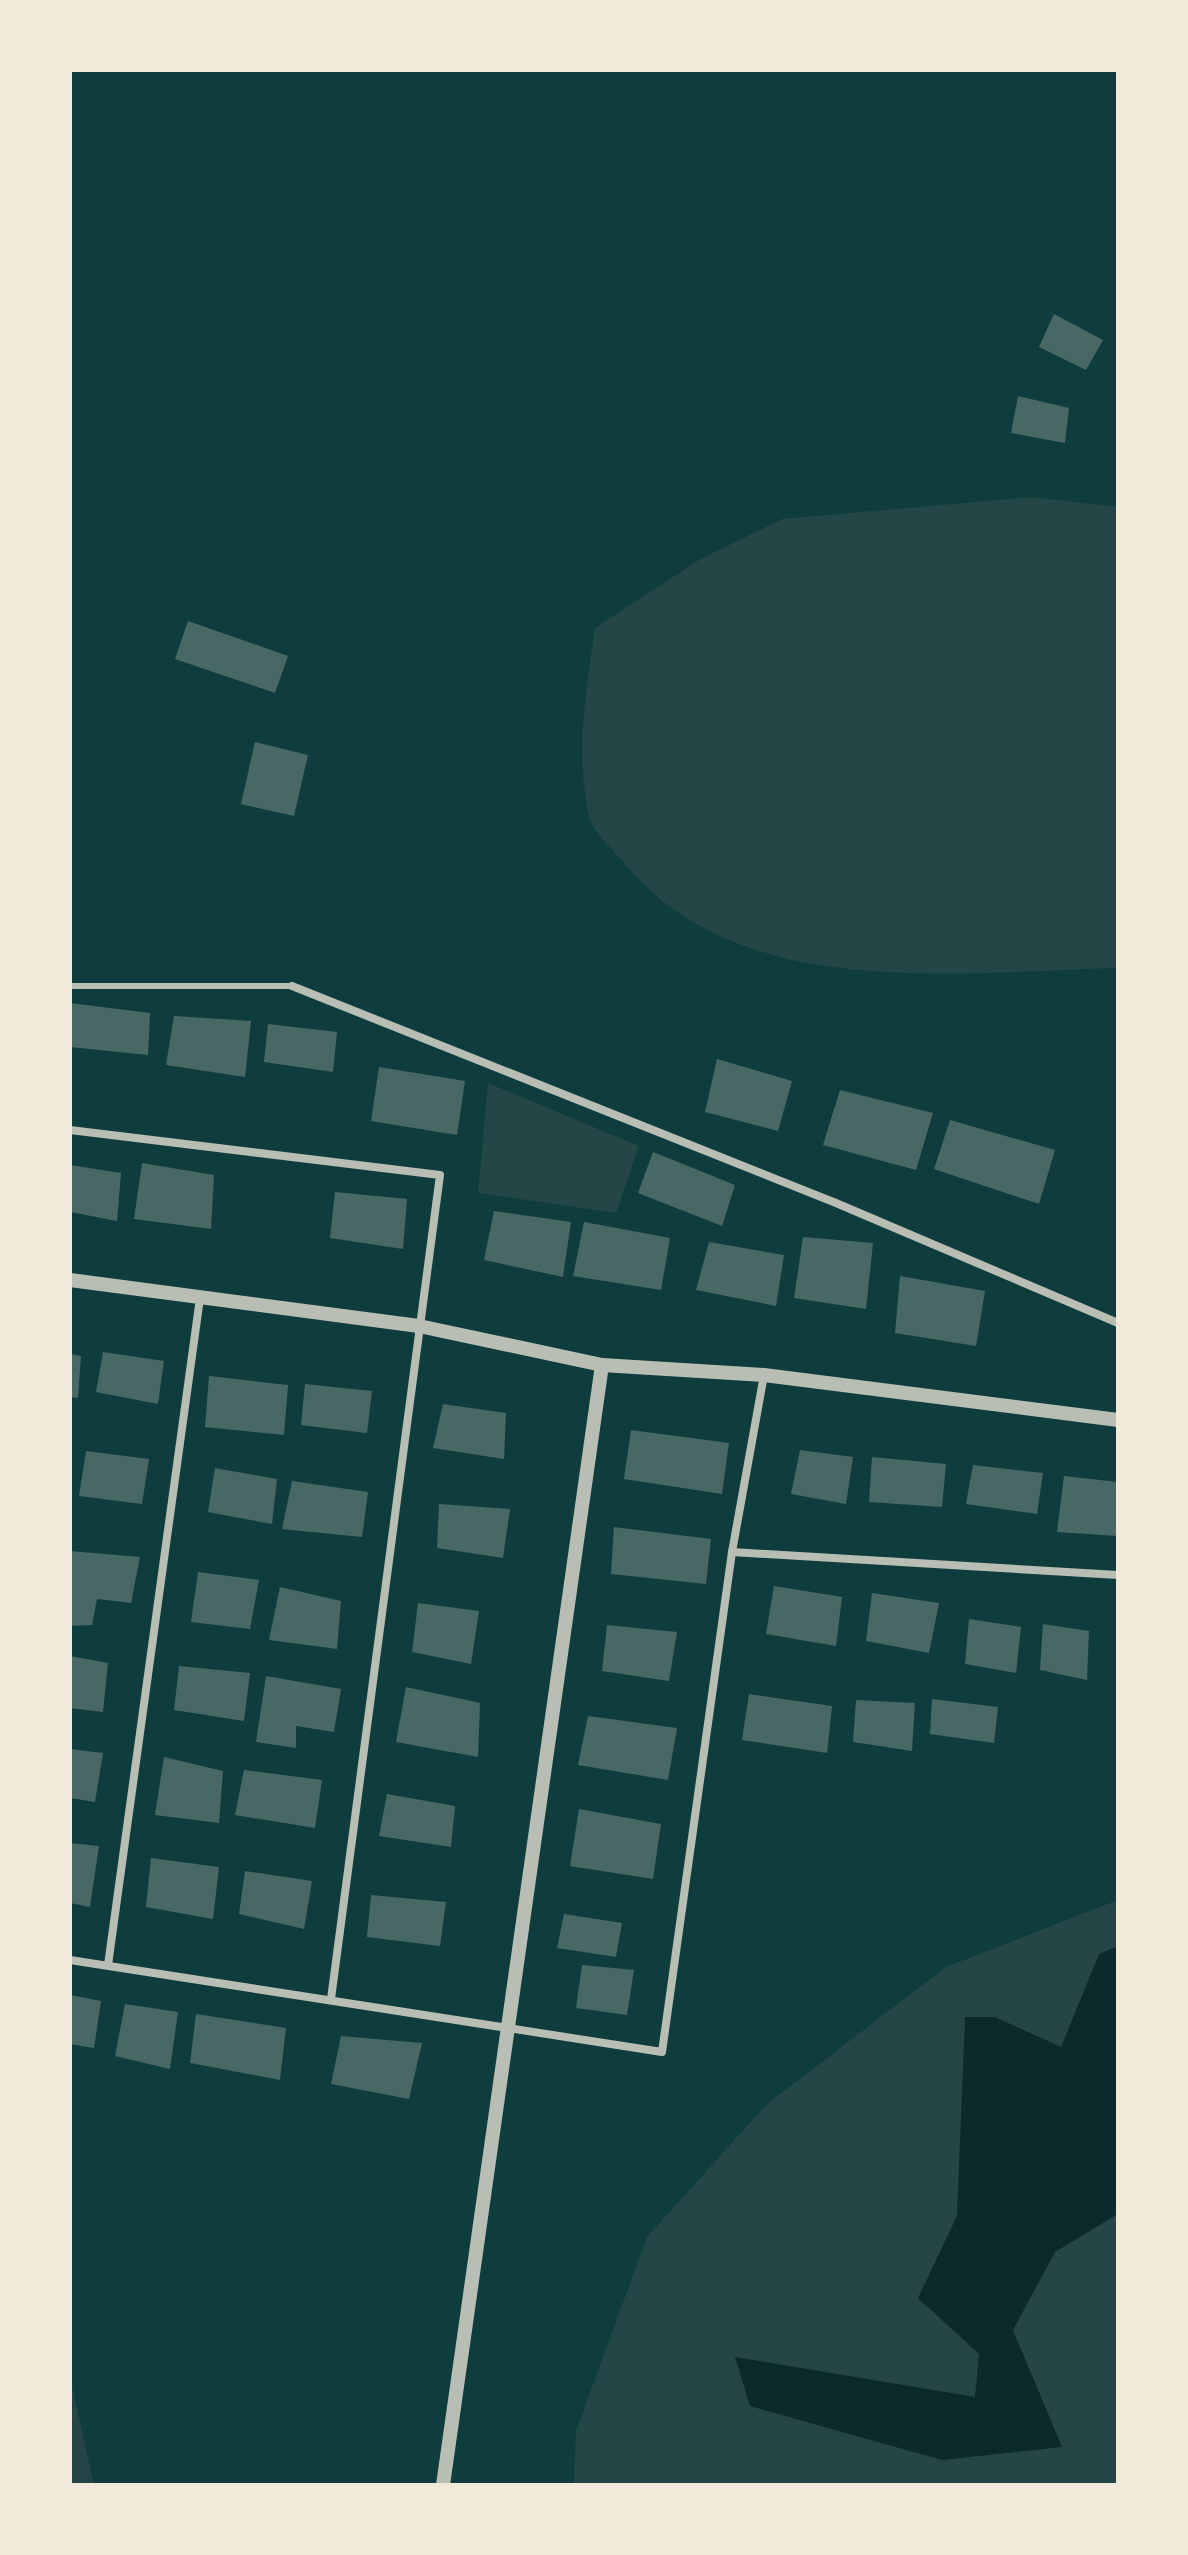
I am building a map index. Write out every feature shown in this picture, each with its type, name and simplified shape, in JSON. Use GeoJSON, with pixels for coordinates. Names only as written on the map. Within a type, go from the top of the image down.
{"type":"FeatureCollection","features":[{"type":"Feature","properties":{"kind":"street"},"geometry":{"type":"LineString","coordinates":[[292,986],[836,1203],[1118,1323]]}},
{"type":"Feature","properties":{"kind":"street"},"geometry":{"type":"LineString","coordinates":[[70,1130],[440,1175],[331,1999]]}},
{"type":"Feature","properties":{"kind":"street"},"geometry":{"type":"LineString","coordinates":[[70,1280],[419,1326],[602,1365],[764,1375],[1118,1420]]}},
{"type":"Feature","properties":{"kind":"street"},"geometry":{"type":"LineString","coordinates":[[108,1965],[200,1298]]}},
{"type":"Feature","properties":{"kind":"street"},"geometry":{"type":"LineString","coordinates":[[443,2485],[602,1365]]}},
{"type":"Feature","properties":{"kind":"street"},"geometry":{"type":"LineString","coordinates":[[70,1960],[331,1999],[509,2031],[662,2052],[732,1552],[764,1375]]}},
{"type":"Feature","properties":{"kind":"street"},"geometry":{"type":"LineString","coordinates":[[732,1552],[1118,1575]]}},
{"type":"Feature","properties":{"kind":"lane"},"geometry":{"type":"LineString","coordinates":[[70,986],[292,986]]}},
{"type":"Feature","properties":{"kind":"shaded area"},"geometry":{"type":"Polygon","coordinates":[[[1032,497],[1118,507],[1118,968],[922,974],[854,970],[789,959],[728,939],[673,909],[599,835],[589,816],[582,746],[595,628],[699,560],[782,519],[1032,497]]]}},
{"type":"Feature","properties":{"kind":"shaded area"},"geometry":{"type":"Polygon","coordinates":[[[488,1083],[639,1146],[616,1213],[478,1193],[488,1083]]]}},
{"type":"Feature","properties":{"kind":"shaded area"},"geometry":{"type":"Polygon","coordinates":[[[1118,1900],[1118,2485],[574,2485],[576,2431],[647,2237],[767,2104],[946,1967],[1118,1900]]]}},
{"type":"Feature","properties":{"kind":"shaded area"},"geometry":{"type":"Polygon","coordinates":[[[1118,1946],[1118,2214],[1055,2252],[1013,2330],[1062,2447],[942,2460],[750,2406],[735,2357],[975,2397],[979,2354],[918,2298],[957,2216],[965,2017],[995,2017],[1061,2047],[1099,1954],[1118,1946]]]}},
{"type":"Feature","properties":{"kind":"shaded area"},"geometry":{"type":"Polygon","coordinates":[[[70,2377],[94,2485],[70,2485],[70,2377]]]}},
{"type":"Feature","properties":{"kind":"building"},"geometry":{"type":"Polygon","coordinates":[[[1054,314],[1103,340],[1086,370],[1039,347],[1054,314]]]}},
{"type":"Feature","properties":{"kind":"building"},"geometry":{"type":"Polygon","coordinates":[[[1018,396],[1069,408],[1065,443],[1011,433],[1018,396]]]}},
{"type":"Feature","properties":{"kind":"building"},"geometry":{"type":"Polygon","coordinates":[[[188,621],[288,656],[275,693],[175,659],[188,621]]]}},
{"type":"Feature","properties":{"kind":"building"},"geometry":{"type":"Polygon","coordinates":[[[255,742],[308,755],[294,816],[241,804],[255,742]]]}},
{"type":"Feature","properties":{"kind":"building"},"geometry":{"type":"Polygon","coordinates":[[[70,1003],[150,1013],[148,1055],[70,1047],[70,1003]]]}},
{"type":"Feature","properties":{"kind":"building"},"geometry":{"type":"Polygon","coordinates":[[[174,1016],[251,1021],[245,1077],[166,1065],[174,1016]]]}},
{"type":"Feature","properties":{"kind":"building"},"geometry":{"type":"Polygon","coordinates":[[[268,1024],[337,1032],[333,1072],[264,1062],[268,1024]]]}},
{"type":"Feature","properties":{"kind":"building"},"geometry":{"type":"Polygon","coordinates":[[[717,1059],[792,1081],[778,1131],[705,1112],[717,1059]]]}},
{"type":"Feature","properties":{"kind":"building"},"geometry":{"type":"Polygon","coordinates":[[[379,1067],[465,1081],[457,1135],[371,1121],[379,1067]]]}},
{"type":"Feature","properties":{"kind":"building"},"geometry":{"type":"Polygon","coordinates":[[[840,1090],[933,1113],[916,1170],[823,1145],[840,1090]]]}},
{"type":"Feature","properties":{"kind":"building"},"geometry":{"type":"Polygon","coordinates":[[[950,1120],[1055,1150],[1039,1204],[934,1169],[950,1120]]]}},
{"type":"Feature","properties":{"kind":"building"},"geometry":{"type":"Polygon","coordinates":[[[653,1152],[735,1185],[722,1226],[638,1193],[653,1152]]]}},
{"type":"Feature","properties":{"kind":"building"},"geometry":{"type":"Polygon","coordinates":[[[142,1163],[214,1175],[211,1229],[134,1219],[142,1163]]]}},
{"type":"Feature","properties":{"kind":"building"},"geometry":{"type":"Polygon","coordinates":[[[70,1165],[121,1173],[117,1221],[70,1212],[70,1165]]]}},
{"type":"Feature","properties":{"kind":"building"},"geometry":{"type":"Polygon","coordinates":[[[335,1192],[407,1199],[403,1249],[330,1238],[335,1192]]]}},
{"type":"Feature","properties":{"kind":"building"},"geometry":{"type":"Polygon","coordinates":[[[494,1211],[571,1222],[563,1277],[484,1260],[494,1211]]]}},
{"type":"Feature","properties":{"kind":"building"},"geometry":{"type":"Polygon","coordinates":[[[584,1222],[670,1238],[661,1290],[573,1276],[584,1222]]]}},
{"type":"Feature","properties":{"kind":"building"},"geometry":{"type":"Polygon","coordinates":[[[803,1237],[873,1243],[866,1309],[794,1298],[803,1237]]]}},
{"type":"Feature","properties":{"kind":"building"},"geometry":{"type":"Polygon","coordinates":[[[709,1242],[784,1255],[776,1306],[696,1290],[709,1242]]]}},
{"type":"Feature","properties":{"kind":"building"},"geometry":{"type":"Polygon","coordinates":[[[900,1276],[985,1291],[976,1346],[895,1333],[900,1276]]]}},
{"type":"Feature","properties":{"kind":"building"},"geometry":{"type":"Polygon","coordinates":[[[103,1352],[164,1361],[158,1404],[96,1392],[103,1352]]]}},
{"type":"Feature","properties":{"kind":"building"},"geometry":{"type":"Polygon","coordinates":[[[70,1354],[81,1356],[78,1398],[70,1397],[70,1354]]]}},
{"type":"Feature","properties":{"kind":"building"},"geometry":{"type":"Polygon","coordinates":[[[209,1376],[288,1385],[284,1435],[205,1427],[209,1376]]]}},
{"type":"Feature","properties":{"kind":"building"},"geometry":{"type":"Polygon","coordinates":[[[305,1384],[372,1391],[367,1433],[301,1425],[305,1384]]]}},
{"type":"Feature","properties":{"kind":"building"},"geometry":{"type":"Polygon","coordinates":[[[443,1404],[506,1413],[504,1459],[433,1448],[443,1404]]]}},
{"type":"Feature","properties":{"kind":"building"},"geometry":{"type":"Polygon","coordinates":[[[631,1430],[729,1443],[722,1494],[624,1479],[631,1430]]]}},
{"type":"Feature","properties":{"kind":"building"},"geometry":{"type":"Polygon","coordinates":[[[800,1450],[853,1457],[846,1504],[791,1494],[800,1450]]]}},
{"type":"Feature","properties":{"kind":"building"},"geometry":{"type":"Polygon","coordinates":[[[86,1451],[149,1459],[142,1504],[79,1496],[86,1451]]]}},
{"type":"Feature","properties":{"kind":"building"},"geometry":{"type":"Polygon","coordinates":[[[872,1457],[946,1464],[942,1507],[869,1502],[872,1457]]]}},
{"type":"Feature","properties":{"kind":"building"},"geometry":{"type":"Polygon","coordinates":[[[973,1465],[1043,1473],[1037,1514],[966,1504],[973,1465]]]}},
{"type":"Feature","properties":{"kind":"building"},"geometry":{"type":"Polygon","coordinates":[[[215,1468],[277,1479],[272,1524],[208,1512],[215,1468]]]}},
{"type":"Feature","properties":{"kind":"building"},"geometry":{"type":"Polygon","coordinates":[[[1064,1476],[1118,1482],[1118,1536],[1057,1532],[1064,1476]]]}},
{"type":"Feature","properties":{"kind":"building"},"geometry":{"type":"Polygon","coordinates":[[[292,1481],[368,1492],[362,1537],[282,1529],[292,1481]]]}},
{"type":"Feature","properties":{"kind":"building"},"geometry":{"type":"Polygon","coordinates":[[[439,1504],[510,1509],[503,1558],[437,1548],[439,1504]]]}},
{"type":"Feature","properties":{"kind":"building"},"geometry":{"type":"Polygon","coordinates":[[[614,1527],[711,1539],[706,1584],[611,1574],[614,1527]]]}},
{"type":"Feature","properties":{"kind":"building"},"geometry":{"type":"Polygon","coordinates":[[[70,1551],[140,1557],[131,1603],[97,1599],[92,1625],[70,1626],[70,1551]]]}},
{"type":"Feature","properties":{"kind":"building"},"geometry":{"type":"Polygon","coordinates":[[[198,1572],[259,1580],[250,1629],[191,1622],[198,1572]]]}},
{"type":"Feature","properties":{"kind":"building"},"geometry":{"type":"Polygon","coordinates":[[[774,1586],[842,1597],[836,1646],[766,1634],[774,1586]]]}},
{"type":"Feature","properties":{"kind":"building"},"geometry":{"type":"Polygon","coordinates":[[[280,1587],[341,1601],[337,1649],[269,1640],[280,1587]]]}},
{"type":"Feature","properties":{"kind":"building"},"geometry":{"type":"Polygon","coordinates":[[[872,1593],[939,1603],[929,1653],[866,1641],[872,1593]]]}},
{"type":"Feature","properties":{"kind":"building"},"geometry":{"type":"Polygon","coordinates":[[[418,1603],[479,1611],[471,1664],[412,1652],[418,1603]]]}},
{"type":"Feature","properties":{"kind":"building"},"geometry":{"type":"Polygon","coordinates":[[[969,1619],[1021,1627],[1016,1673],[965,1664],[969,1619]]]}},
{"type":"Feature","properties":{"kind":"building"},"geometry":{"type":"Polygon","coordinates":[[[1043,1624],[1089,1631],[1087,1680],[1040,1670],[1043,1624]]]}},
{"type":"Feature","properties":{"kind":"building"},"geometry":{"type":"Polygon","coordinates":[[[607,1625],[677,1632],[669,1681],[602,1671],[607,1625]]]}},
{"type":"Feature","properties":{"kind":"building"},"geometry":{"type":"Polygon","coordinates":[[[70,1656],[108,1663],[103,1712],[70,1708],[70,1656]]]}},
{"type":"Feature","properties":{"kind":"building"},"geometry":{"type":"Polygon","coordinates":[[[179,1666],[250,1673],[244,1721],[174,1710],[179,1666]]]}},
{"type":"Feature","properties":{"kind":"building"},"geometry":{"type":"Polygon","coordinates":[[[266,1676],[341,1689],[334,1732],[296,1726],[296,1748],[256,1742],[266,1676]]]}},
{"type":"Feature","properties":{"kind":"building"},"geometry":{"type":"Polygon","coordinates":[[[406,1687],[480,1703],[478,1757],[396,1742],[406,1687]]]}},
{"type":"Feature","properties":{"kind":"building"},"geometry":{"type":"Polygon","coordinates":[[[749,1694],[832,1706],[827,1753],[742,1740],[749,1694]]]}},
{"type":"Feature","properties":{"kind":"building"},"geometry":{"type":"Polygon","coordinates":[[[932,1699],[998,1707],[994,1743],[930,1734],[932,1699]]]}},
{"type":"Feature","properties":{"kind":"building"},"geometry":{"type":"Polygon","coordinates":[[[856,1700],[915,1703],[912,1751],[853,1742],[856,1700]]]}},
{"type":"Feature","properties":{"kind":"building"},"geometry":{"type":"Polygon","coordinates":[[[588,1716],[677,1728],[668,1780],[578,1765],[588,1716]]]}},
{"type":"Feature","properties":{"kind":"building"},"geometry":{"type":"Polygon","coordinates":[[[70,1749],[103,1753],[95,1802],[70,1798],[70,1749]]]}},
{"type":"Feature","properties":{"kind":"building"},"geometry":{"type":"Polygon","coordinates":[[[164,1757],[223,1771],[219,1823],[155,1815],[164,1757]]]}},
{"type":"Feature","properties":{"kind":"building"},"geometry":{"type":"Polygon","coordinates":[[[244,1770],[322,1780],[315,1828],[235,1815],[244,1770]]]}},
{"type":"Feature","properties":{"kind":"building"},"geometry":{"type":"Polygon","coordinates":[[[387,1794],[455,1806],[451,1847],[379,1836],[387,1794]]]}},
{"type":"Feature","properties":{"kind":"building"},"geometry":{"type":"Polygon","coordinates":[[[579,1809],[661,1824],[653,1879],[570,1866],[579,1809]]]}},
{"type":"Feature","properties":{"kind":"building"},"geometry":{"type":"Polygon","coordinates":[[[70,1843],[99,1846],[90,1907],[70,1903],[70,1843]]]}},
{"type":"Feature","properties":{"kind":"building"},"geometry":{"type":"Polygon","coordinates":[[[151,1858],[219,1867],[213,1919],[146,1907],[151,1858]]]}},
{"type":"Feature","properties":{"kind":"building"},"geometry":{"type":"Polygon","coordinates":[[[245,1871],[312,1881],[304,1929],[239,1914],[245,1871]]]}},
{"type":"Feature","properties":{"kind":"building"},"geometry":{"type":"Polygon","coordinates":[[[371,1895],[446,1902],[440,1946],[367,1937],[371,1895]]]}},
{"type":"Feature","properties":{"kind":"building"},"geometry":{"type":"Polygon","coordinates":[[[564,1914],[622,1923],[616,1957],[557,1948],[564,1914]]]}},
{"type":"Feature","properties":{"kind":"building"},"geometry":{"type":"Polygon","coordinates":[[[582,1965],[634,1970],[627,2015],[576,2008],[582,1965]]]}},
{"type":"Feature","properties":{"kind":"building"},"geometry":{"type":"Polygon","coordinates":[[[70,1995],[101,2001],[94,2048],[70,2044],[70,1995]]]}},
{"type":"Feature","properties":{"kind":"building"},"geometry":{"type":"Polygon","coordinates":[[[125,2004],[178,2012],[170,2069],[115,2056],[125,2004]]]}},
{"type":"Feature","properties":{"kind":"building"},"geometry":{"type":"Polygon","coordinates":[[[196,2014],[286,2028],[280,2080],[190,2063],[196,2014]]]}},
{"type":"Feature","properties":{"kind":"building"},"geometry":{"type":"Polygon","coordinates":[[[341,2036],[422,2043],[409,2099],[331,2084],[341,2036]]]}}]}
